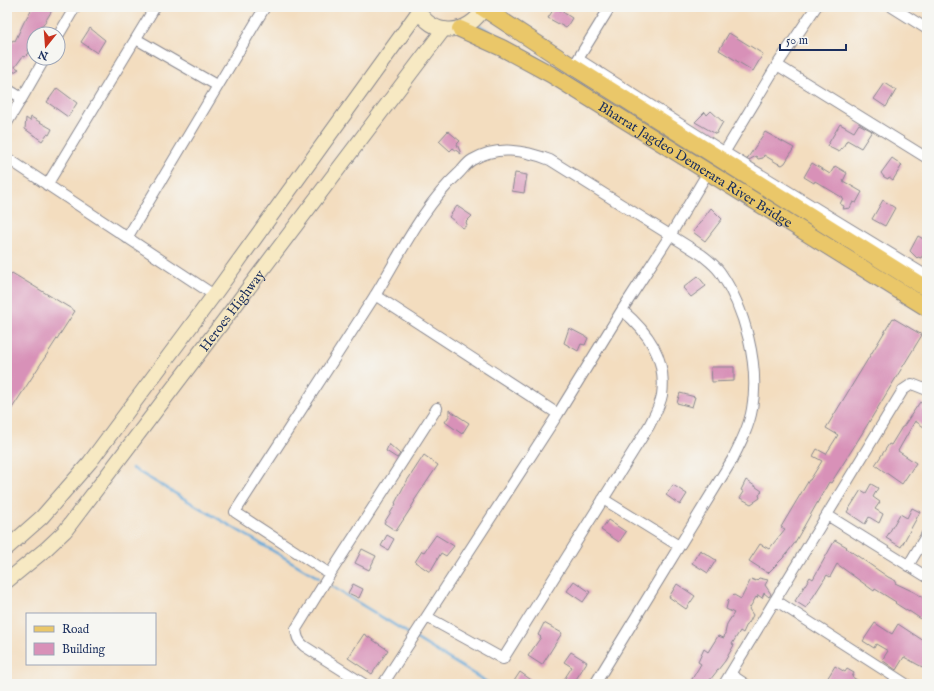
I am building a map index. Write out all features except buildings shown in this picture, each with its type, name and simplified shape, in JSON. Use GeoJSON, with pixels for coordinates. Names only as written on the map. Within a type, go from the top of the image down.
{"type":"FeatureCollection","features":[{"type":"Feature","properties":{"kind":"main road","name":"Bharrat Jagdeo Demerara River Bridge"},"geometry":{"type":"LineString","coordinates":[[484,8],[568,64],[722,155],[927,289]]}},
{"type":"Feature","properties":{"kind":"main road"},"geometry":{"type":"LineString","coordinates":[[418,9],[429,23],[444,29],[460,28],[474,21],[484,8]]}},
{"type":"Feature","properties":{"kind":"main road","name":"Heroes Highway"},"geometry":{"type":"LineString","coordinates":[[7,548],[42,517],[90,462],[214,295],[418,9]]}},
{"type":"Feature","properties":{"kind":"main road","name":"Bharrat Jagdeo Demerara River Bridge"},"geometry":{"type":"LineString","coordinates":[[460,28],[502,48],[552,75],[927,308]]}},
{"type":"Feature","properties":{"kind":"main road","name":"Heroes Highway"},"geometry":{"type":"LineString","coordinates":[[7,580],[46,549],[65,531],[444,29]]}},
{"type":"Feature","properties":{"kind":"street"},"geometry":{"type":"LineString","coordinates":[[64,26],[75,7]]}},
{"type":"Feature","properties":{"kind":"street"},"geometry":{"type":"LineString","coordinates":[[47,185],[155,7]]}},
{"type":"Feature","properties":{"kind":"street"},"geometry":{"type":"LineString","coordinates":[[127,238],[265,7]]}},
{"type":"Feature","properties":{"kind":"street"},"geometry":{"type":"LineString","coordinates":[[610,7],[578,59],[722,155],[927,276]]}},
{"type":"Feature","properties":{"kind":"street"},"geometry":{"type":"LineString","coordinates":[[722,155],[777,65],[816,7]]}},
{"type":"Feature","properties":{"kind":"street"},"geometry":{"type":"LineString","coordinates":[[892,7],[927,29]]}},
{"type":"Feature","properties":{"kind":"street"},"geometry":{"type":"LineString","coordinates":[[136,39],[218,86]]}},
{"type":"Feature","properties":{"kind":"street"},"geometry":{"type":"LineString","coordinates":[[777,65],[927,158]]}},
{"type":"Feature","properties":{"kind":"street"},"geometry":{"type":"LineString","coordinates":[[7,123],[40,66]]}},
{"type":"Feature","properties":{"kind":"street"},"geometry":{"type":"LineString","coordinates":[[7,89],[22,98]]}},
{"type":"Feature","properties":{"kind":"street"},"geometry":{"type":"LineString","coordinates":[[330,574],[235,512],[375,295],[400,251],[433,200],[452,178],[471,161],[487,153],[502,150],[516,150],[550,160],[670,234],[702,255],[719,270],[728,285],[746,329],[753,355],[755,385],[752,409],[741,443],[595,684]]}},
{"type":"Feature","properties":{"kind":"street"},"geometry":{"type":"LineString","coordinates":[[7,158],[214,295]]}},
{"type":"Feature","properties":{"kind":"street"},"geometry":{"type":"LineString","coordinates":[[383,684],[558,414],[708,172]]}},
{"type":"Feature","properties":{"kind":"street"},"geometry":{"type":"LineString","coordinates":[[375,295],[558,414]]}},
{"type":"Feature","properties":{"kind":"street"},"geometry":{"type":"LineString","coordinates":[[427,617],[503,659],[649,426],[662,395],[662,372],[659,358],[653,345],[637,322],[622,310]]}},
{"type":"Feature","properties":{"kind":"street"},"geometry":{"type":"LineString","coordinates":[[724,684],[903,390],[912,384],[927,390]]}},
{"type":"Feature","properties":{"kind":"street"},"geometry":{"type":"LineString","coordinates":[[364,684],[299,642],[296,636],[296,629],[437,408]]}},
{"type":"Feature","properties":{"kind":"street"},"geometry":{"type":"LineString","coordinates":[[603,499],[679,546]]}},
{"type":"Feature","properties":{"kind":"street"},"geometry":{"type":"LineString","coordinates":[[827,515],[927,577]]}},
{"type":"Feature","properties":{"kind":"street"},"geometry":{"type":"LineString","coordinates":[[908,566],[927,534]]}},
{"type":"Feature","properties":{"kind":"street"},"geometry":{"type":"LineString","coordinates":[[775,600],[906,684]]}},
{"type":"Feature","properties":{"kind":"street"},"geometry":{"type":"LineString","coordinates":[[730,674],[745,684]]}},
{"type":"Feature","properties":{"kind":"waterway"},"geometry":{"type":"LineString","coordinates":[[479,25],[546,63]]}},
{"type":"Feature","properties":{"kind":"waterway"},"geometry":{"type":"LineString","coordinates":[[560,71],[594,90],[700,156]]}},
{"type":"Feature","properties":{"kind":"waterway"},"geometry":{"type":"LineString","coordinates":[[846,248],[927,299]]}},
{"type":"Feature","properties":{"kind":"waterway"},"geometry":{"type":"LineString","coordinates":[[132,468],[319,578]]}},
{"type":"Feature","properties":{"kind":"waterway"},"geometry":{"type":"LineString","coordinates":[[331,586],[411,635]]}},
{"type":"Feature","properties":{"kind":"waterway"},"geometry":{"type":"LineString","coordinates":[[415,638],[490,684]]}}]}
